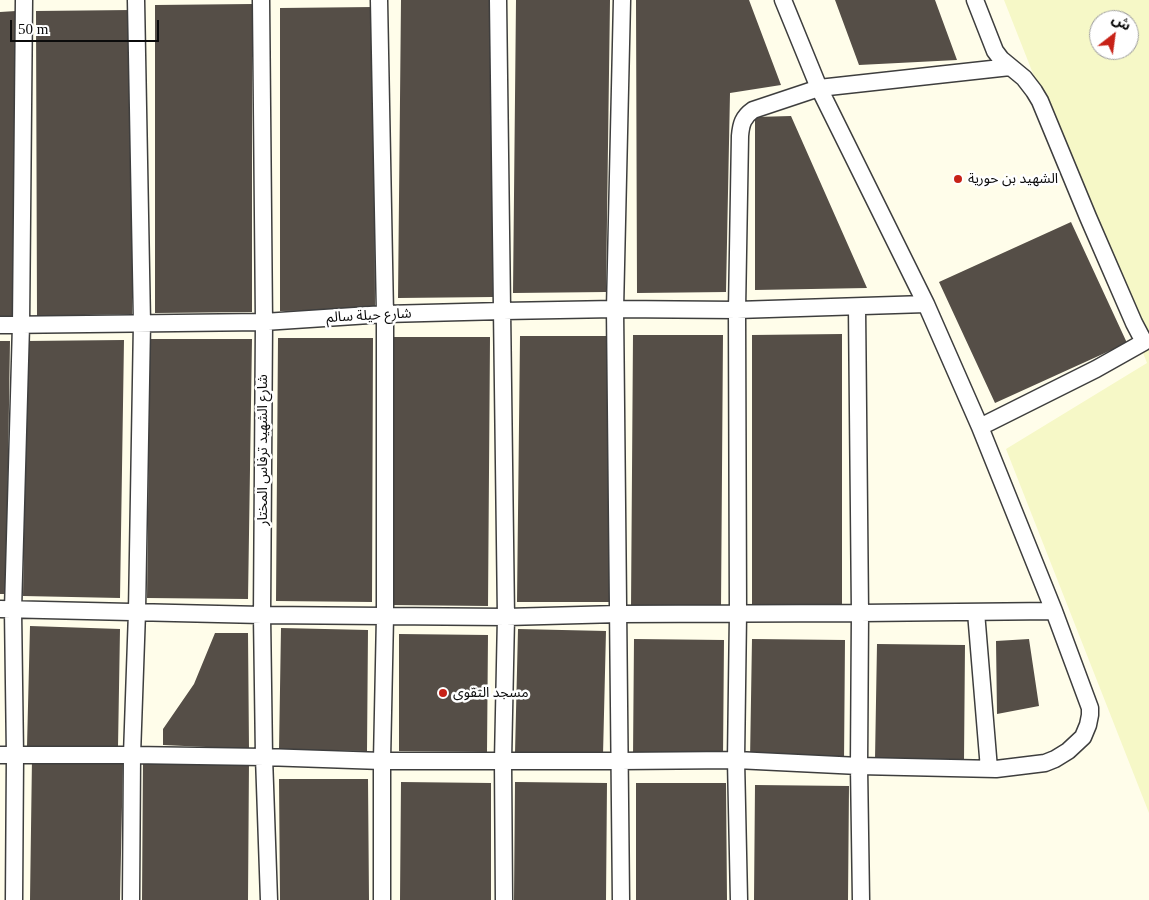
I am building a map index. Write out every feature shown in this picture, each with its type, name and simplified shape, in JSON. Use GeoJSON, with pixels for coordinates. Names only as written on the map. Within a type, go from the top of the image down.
{"type":"FeatureCollection","features":[{"type":"Feature","properties":{"kind":"street"},"geometry":{"type":"LineString","coordinates":[[14,900],[8,755],[6,609],[21,325],[24,0]]}},
{"type":"Feature","properties":{"kind":"street"},"geometry":{"type":"LineString","coordinates":[[131,900],[132,755],[137,612],[142,323],[136,0]]}},
{"type":"Feature","properties":{"kind":"street","name":"شارع الشهيد ترفاس المختار"},"geometry":{"type":"LineString","coordinates":[[261,0],[264,322],[262,615],[269,900]]}},
{"type":"Feature","properties":{"kind":"street"},"geometry":{"type":"LineString","coordinates":[[379,0],[385,314],[385,616],[382,900]]}},
{"type":"Feature","properties":{"kind":"street"},"geometry":{"type":"LineString","coordinates":[[498,0],[506,617],[503,760],[504,900]]}},
{"type":"Feature","properties":{"kind":"street"},"geometry":{"type":"LineString","coordinates":[[621,900],[615,309],[622,0]]}},
{"type":"Feature","properties":{"kind":"street"},"geometry":{"type":"LineString","coordinates":[[8,755],[264,757],[382,761],[736,760],[859,766],[996,769],[1045,762],[1055,759],[1068,751],[1082,737],[1088,725],[1090,708],[1054,611],[980,427],[926,304],[819,88],[783,0]]}},
{"type":"Feature","properties":{"kind":"street"},"geometry":{"type":"LineString","coordinates":[[975,0],[995,51],[1001,59],[1024,78],[1040,101],[1134,323],[1147,340],[1096,369],[980,427]]}},
{"type":"Feature","properties":{"kind":"street"},"geometry":{"type":"LineString","coordinates":[[739,900],[736,760],[738,614],[737,310],[740,136],[743,119],[753,110],[819,88],[1010,67]]}},
{"type":"Feature","properties":{"kind":"street","name":"شارع حيلة سالم"},"geometry":{"type":"LineString","coordinates":[[0,325],[264,322],[385,314],[615,309],[737,310],[926,304]]}},
{"type":"Feature","properties":{"kind":"street"},"geometry":{"type":"LineString","coordinates":[[856,307],[861,900]]}},
{"type":"Feature","properties":{"kind":"street"},"geometry":{"type":"LineString","coordinates":[[6,609],[262,615],[506,617],[619,614],[1054,611]]}},
{"type":"Feature","properties":{"kind":"street"},"geometry":{"type":"LineString","coordinates":[[976,612],[990,769]]}},
{"type":"Feature","properties":{"kind":"green space"},"geometry":{"type":"Polygon","coordinates":[[[1004,0],[1149,0],[1149,813],[1006,449],[1147,363],[1004,0]]]}},
{"type":"Feature","properties":{"kind":"building"},"geometry":{"type":"Polygon","coordinates":[[[401,0],[490,0],[493,297],[398,298],[401,0]]]}},
{"type":"Feature","properties":{"kind":"building"},"geometry":{"type":"Polygon","coordinates":[[[516,0],[610,0],[606,292],[513,293],[516,0]]]}},
{"type":"Feature","properties":{"kind":"building"},"geometry":{"type":"Polygon","coordinates":[[[636,0],[749,0],[781,85],[730,93],[726,292],[637,293],[636,0]]]}},
{"type":"Feature","properties":{"kind":"building"},"geometry":{"type":"Polygon","coordinates":[[[835,0],[935,0],[957,60],[859,65],[835,0]]]}},
{"type":"Feature","properties":{"kind":"building"},"geometry":{"type":"Polygon","coordinates":[[[252,4],[252,312],[155,313],[155,5],[252,4]]]}},
{"type":"Feature","properties":{"kind":"building"},"geometry":{"type":"Polygon","coordinates":[[[374,7],[375,310],[280,311],[280,8],[374,7]]]}},
{"type":"Feature","properties":{"kind":"building"},"geometry":{"type":"Polygon","coordinates":[[[132,10],[132,314],[37,316],[36,11],[132,10]]]}},
{"type":"Feature","properties":{"kind":"building"},"geometry":{"type":"Polygon","coordinates":[[[16,11],[16,316],[0,317],[0,12],[16,11]]]}},
{"type":"Feature","properties":{"kind":"building"},"geometry":{"type":"Polygon","coordinates":[[[791,116],[867,288],[755,290],[755,117],[791,116]]]}},
{"type":"Feature","properties":{"kind":"building"},"geometry":{"type":"Polygon","coordinates":[[[1071,222],[1127,343],[995,403],[939,282],[1071,222]]]}},
{"type":"Feature","properties":{"kind":"building"},"geometry":{"type":"Polygon","coordinates":[[[842,334],[842,608],[752,607],[752,335],[842,334]]]}},
{"type":"Feature","properties":{"kind":"building"},"geometry":{"type":"Polygon","coordinates":[[[633,335],[723,335],[721,608],[631,608],[633,335]]]}},
{"type":"Feature","properties":{"kind":"building"},"geometry":{"type":"Polygon","coordinates":[[[520,336],[611,336],[609,602],[517,602],[520,336]]]}},
{"type":"Feature","properties":{"kind":"building"},"geometry":{"type":"Polygon","coordinates":[[[392,337],[490,337],[488,606],[391,605],[392,337]]]}},
{"type":"Feature","properties":{"kind":"building"},"geometry":{"type":"Polygon","coordinates":[[[278,338],[373,338],[372,602],[276,601],[278,338]]]}},
{"type":"Feature","properties":{"kind":"building"},"geometry":{"type":"Polygon","coordinates":[[[150,339],[252,339],[248,599],[147,598],[150,339]]]}},
{"type":"Feature","properties":{"kind":"building"},"geometry":{"type":"Polygon","coordinates":[[[124,340],[120,598],[23,596],[27,341],[124,340]]]}},
{"type":"Feature","properties":{"kind":"building"},"geometry":{"type":"Polygon","coordinates":[[[0,341],[10,341],[6,594],[0,594],[0,341]]]}},
{"type":"Feature","properties":{"kind":"building"},"geometry":{"type":"Polygon","coordinates":[[[30,626],[120,629],[118,747],[27,746],[30,626]]]}},
{"type":"Feature","properties":{"kind":"building"},"geometry":{"type":"Polygon","coordinates":[[[281,628],[368,630],[367,751],[279,750],[281,628]]]}},
{"type":"Feature","properties":{"kind":"building"},"geometry":{"type":"Polygon","coordinates":[[[518,629],[606,631],[603,755],[515,753],[518,629]]]}},
{"type":"Feature","properties":{"kind":"building"},"geometry":{"type":"Polygon","coordinates":[[[215,633],[248,633],[249,749],[163,745],[163,729],[194,684],[215,633]]]}},
{"type":"Feature","properties":{"kind":"building","name":"مسجد التقوى"},"geometry":{"type":"Polygon","coordinates":[[[399,634],[488,635],[487,752],[399,751],[399,634]]]}},
{"type":"Feature","properties":{"kind":"building"},"geometry":{"type":"Polygon","coordinates":[[[634,639],[724,640],[723,757],[633,757],[634,639]]]}},
{"type":"Feature","properties":{"kind":"building"},"geometry":{"type":"Polygon","coordinates":[[[752,639],[845,640],[844,762],[750,760],[752,639]]]}},
{"type":"Feature","properties":{"kind":"building"},"geometry":{"type":"Polygon","coordinates":[[[1029,639],[1039,706],[997,714],[996,641],[1029,639]]]}},
{"type":"Feature","properties":{"kind":"building"},"geometry":{"type":"Polygon","coordinates":[[[877,644],[965,645],[964,760],[875,759],[877,644]]]}},
{"type":"Feature","properties":{"kind":"building"},"geometry":{"type":"Polygon","coordinates":[[[32,758],[123,760],[120,900],[30,900],[32,758]]]}},
{"type":"Feature","properties":{"kind":"building"},"geometry":{"type":"Polygon","coordinates":[[[143,759],[249,761],[248,900],[142,900],[143,759]]]}},
{"type":"Feature","properties":{"kind":"building"},"geometry":{"type":"Polygon","coordinates":[[[279,779],[368,779],[369,900],[280,900],[279,779]]]}},
{"type":"Feature","properties":{"kind":"building"},"geometry":{"type":"Polygon","coordinates":[[[401,782],[491,783],[491,900],[400,900],[401,782]]]}},
{"type":"Feature","properties":{"kind":"building"},"geometry":{"type":"Polygon","coordinates":[[[515,782],[607,783],[606,900],[514,900],[515,782]]]}},
{"type":"Feature","properties":{"kind":"building"},"geometry":{"type":"Polygon","coordinates":[[[636,783],[726,783],[727,900],[636,900],[636,783]]]}},
{"type":"Feature","properties":{"kind":"building"},"geometry":{"type":"Polygon","coordinates":[[[755,785],[849,786],[848,900],[754,900],[755,785]]]}},
{"type":"Feature","properties":{"kind":"place","name":"الشهيد بن حورية"},"geometry":{"type":"Point","coordinates":[958,179]}},
{"type":"Feature","properties":{"kind":"place","name":"مسجد التقوى"},"geometry":{"type":"Point","coordinates":[443,693]}}]}
